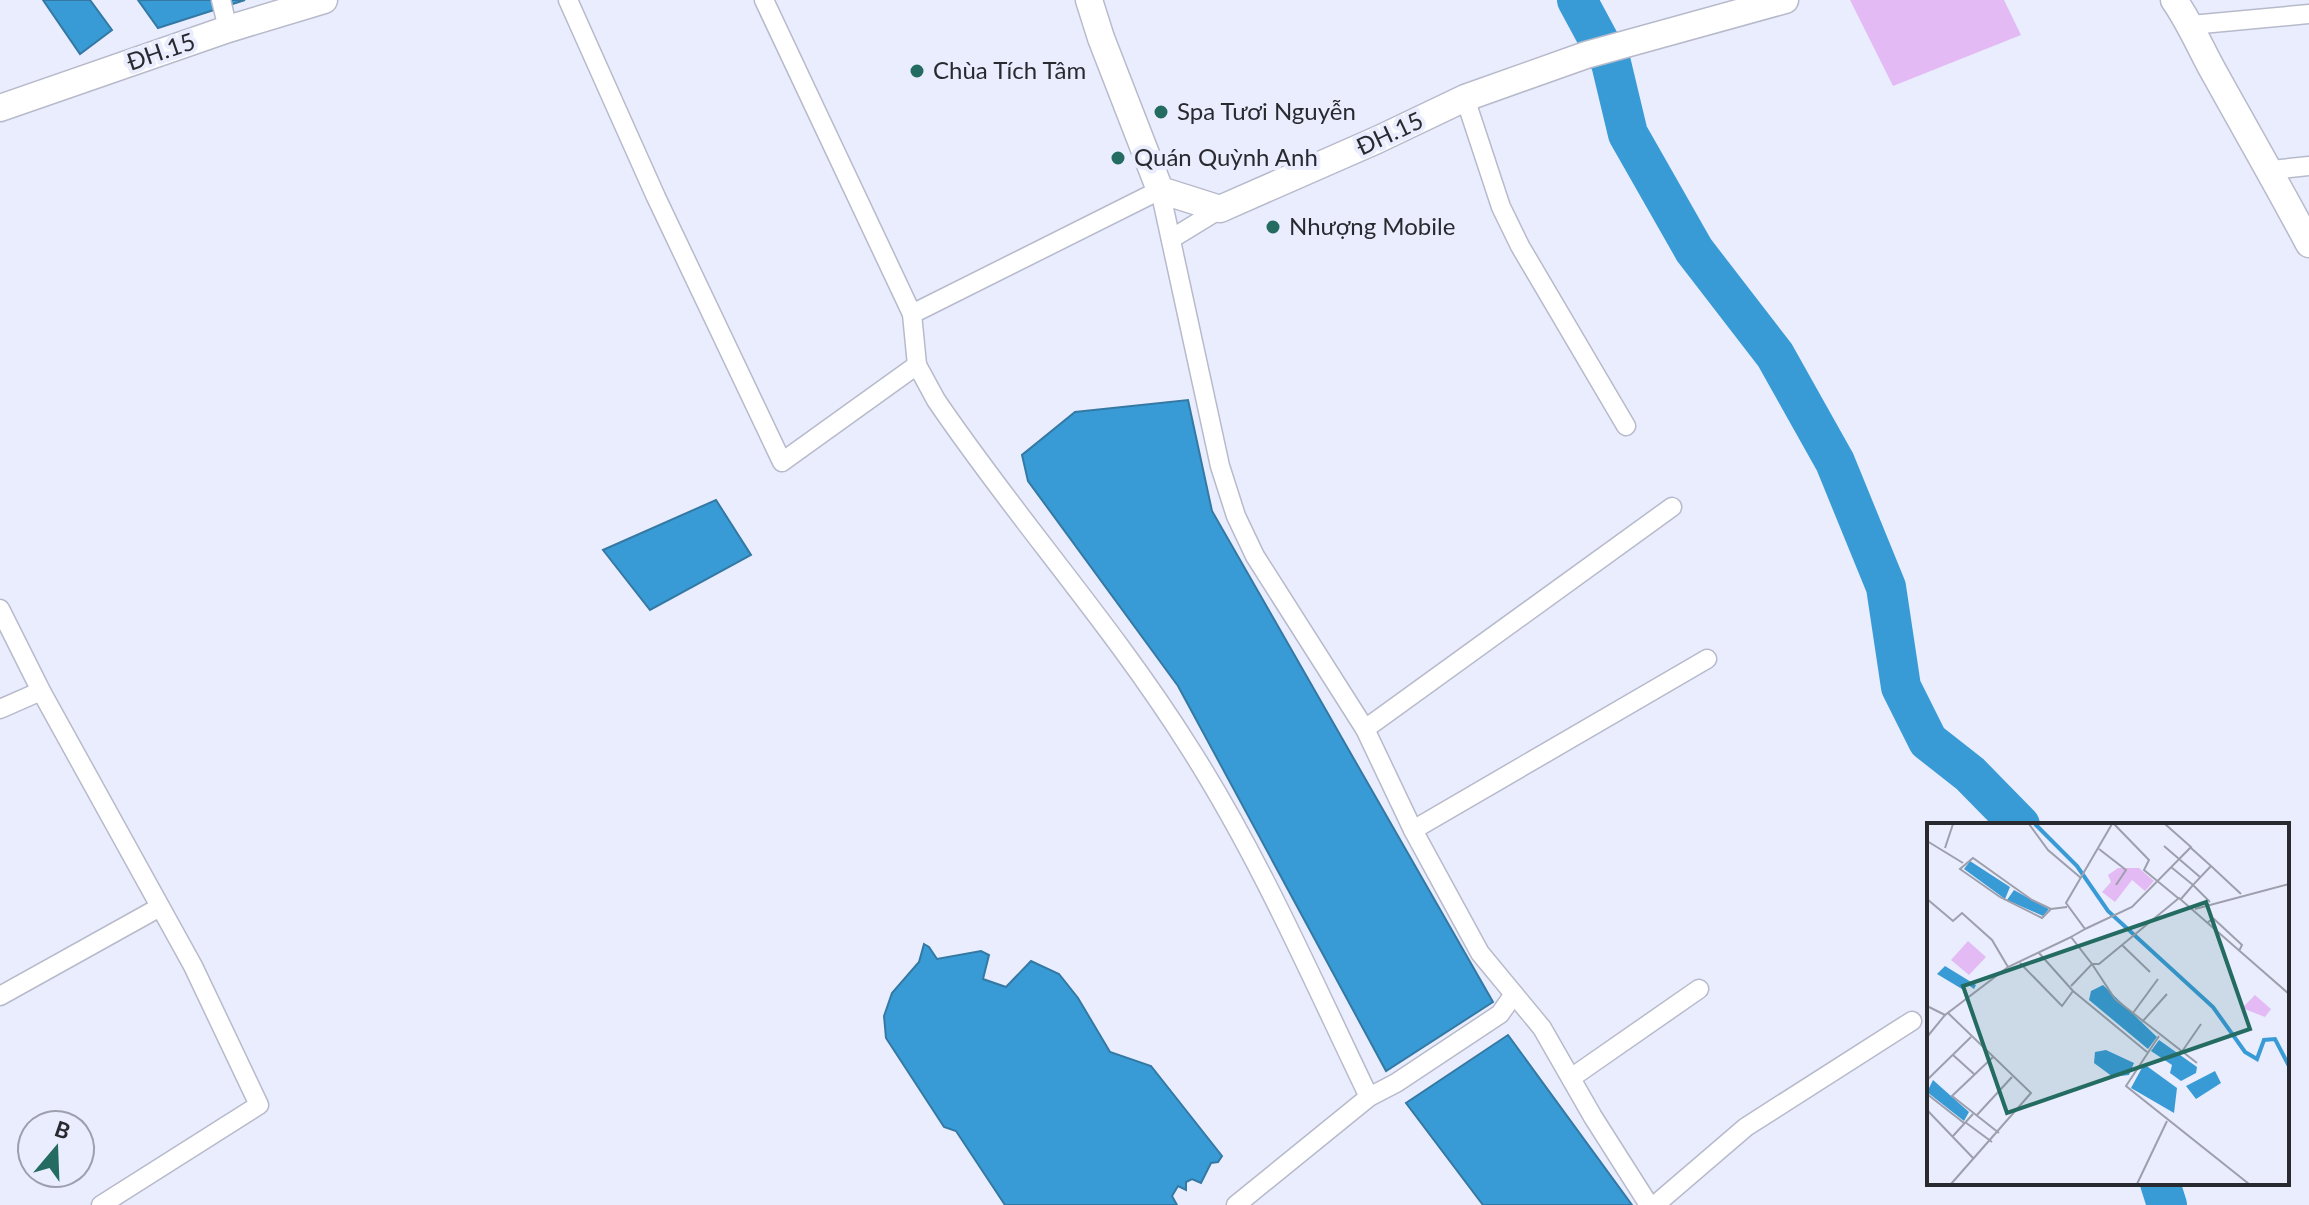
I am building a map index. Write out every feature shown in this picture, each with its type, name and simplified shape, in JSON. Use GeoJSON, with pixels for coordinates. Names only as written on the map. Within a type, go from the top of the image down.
{"type":"FeatureCollection","features":[{"type":"Feature","properties":{"kind":"main road","name":"ĐH.15"},"geometry":{"type":"LineString","coordinates":[[0,108],[225,15],[324,0]]}},
{"type":"Feature","properties":{"kind":"main road"},"geometry":{"type":"LineString","coordinates":[[1089,0],[1160,190],[1220,209]]}},
{"type":"Feature","properties":{"kind":"main road","name":"ĐH.15"},"geometry":{"type":"LineString","coordinates":[[1220,209],[1465,98],[1586,55],[1785,0]]}},
{"type":"Feature","properties":{"kind":"main road"},"geometry":{"type":"LineString","coordinates":[[2174,0],[2191,25],[2208,62],[2271,170],[2309,244]]}},
{"type":"Feature","properties":{"kind":"street"},"geometry":{"type":"LineString","coordinates":[[568,0],[656,197],[782,462],[917,365]]}},
{"type":"Feature","properties":{"kind":"street"},"geometry":{"type":"LineString","coordinates":[[764,0],[912,314],[917,365],[954,426],[1156,696],[1197,760],[1248,849],[1369,1097]]}},
{"type":"Feature","properties":{"kind":"street"},"geometry":{"type":"LineString","coordinates":[[2191,25],[2309,14]]}},
{"type":"Feature","properties":{"kind":"street"},"geometry":{"type":"LineString","coordinates":[[1465,98],[1501,207],[1520,246],[1626,426]]}},
{"type":"Feature","properties":{"kind":"street"},"geometry":{"type":"LineString","coordinates":[[2271,170],[2309,166]]}},
{"type":"Feature","properties":{"kind":"street"},"geometry":{"type":"LineString","coordinates":[[912,314],[1160,190],[1220,466],[1236,516],[1255,556],[1365,729],[1413,830],[1480,953],[1542,1028],[1652,1205],[1746,1127],[1912,1021]]}},
{"type":"Feature","properties":{"kind":"street"},"geometry":{"type":"LineString","coordinates":[[1171,239],[1220,209]]}},
{"type":"Feature","properties":{"kind":"street"},"geometry":{"type":"LineString","coordinates":[[1365,729],[1672,507]]}},
{"type":"Feature","properties":{"kind":"street"},"geometry":{"type":"LineString","coordinates":[[0,609],[41,691],[193,966],[259,1105],[101,1205]]}},
{"type":"Feature","properties":{"kind":"street"},"geometry":{"type":"LineString","coordinates":[[1413,830],[1707,659]]}},
{"type":"Feature","properties":{"kind":"street"},"geometry":{"type":"LineString","coordinates":[[0,709],[41,691]]}},
{"type":"Feature","properties":{"kind":"street"},"geometry":{"type":"LineString","coordinates":[[0,996],[160,907]]}},
{"type":"Feature","properties":{"kind":"street"},"geometry":{"type":"LineString","coordinates":[[1571,1078],[1699,989]]}},
{"type":"Feature","properties":{"kind":"street"},"geometry":{"type":"LineString","coordinates":[[1236,1205],[1369,1097],[1396,1083],[1500,1014],[1514,994]]}},
{"type":"Feature","properties":{"kind":"shaded area"},"geometry":{"type":"Polygon","coordinates":[[[1850,0],[2004,0],[2021,35],[1893,86],[1850,0]]]}},
{"type":"Feature","properties":{"kind":"water"},"geometry":{"type":"Polygon","coordinates":[[[43,0],[90,0],[112,30],[80,54],[43,0]]]}},
{"type":"Feature","properties":{"kind":"water"},"geometry":{"type":"Polygon","coordinates":[[[138,0],[245,0],[158,28],[138,0]]]}},
{"type":"Feature","properties":{"kind":"water"},"geometry":{"type":"Polygon","coordinates":[[[1188,400],[1212,511],[1493,1002],[1386,1071],[1178,686],[1028,481],[1022,455],[1075,412],[1188,400]]]}},
{"type":"Feature","properties":{"kind":"water"},"geometry":{"type":"Polygon","coordinates":[[[716,500],[751,555],[650,610],[603,550],[716,500]]]}},
{"type":"Feature","properties":{"kind":"water"},"geometry":{"type":"Polygon","coordinates":[[[924,944],[937,959],[981,951],[989,955],[983,979],[1006,987],[1031,961],[1059,974],[1078,998],[1110,1052],[1151,1066],[1222,1156],[1218,1162],[1211,1163],[1201,1183],[1192,1179],[1186,1182],[1186,1190],[1178,1186],[1172,1196],[1177,1205],[1005,1205],[956,1131],[944,1127],[886,1038],[884,1016],[892,993],[919,962],[924,944]]]}},
{"type":"Feature","properties":{"kind":"water"},"geometry":{"type":"Polygon","coordinates":[[[1508,1035],[1632,1205],[1483,1205],[1406,1103],[1508,1035]]]}},
{"type":"Feature","properties":{"kind":"waterway"},"geometry":{"type":"LineString","coordinates":[[1577,0],[1611,63],[1628,134],[1694,250],[1775,355],[1835,462],[1886,587],[1901,687],[1928,741],[1970,774],[2018,823]]}},
{"type":"Feature","properties":{"kind":"waterway"},"geometry":{"type":"LineString","coordinates":[[2161,1185],[2167,1205]]}},
{"type":"Feature","properties":{"kind":"place","name":"Chùa Tích Tâm"},"geometry":{"type":"Point","coordinates":[917,71]}},
{"type":"Feature","properties":{"kind":"place","name":"Spa Tươi Nguyễn"},"geometry":{"type":"Point","coordinates":[1161,112]}},
{"type":"Feature","properties":{"kind":"place","name":"Quán Quỳnh Anh"},"geometry":{"type":"Point","coordinates":[1118,158]}},
{"type":"Feature","properties":{"kind":"place","name":"Nhượng Mobile"},"geometry":{"type":"Point","coordinates":[1273,227]}}]}
